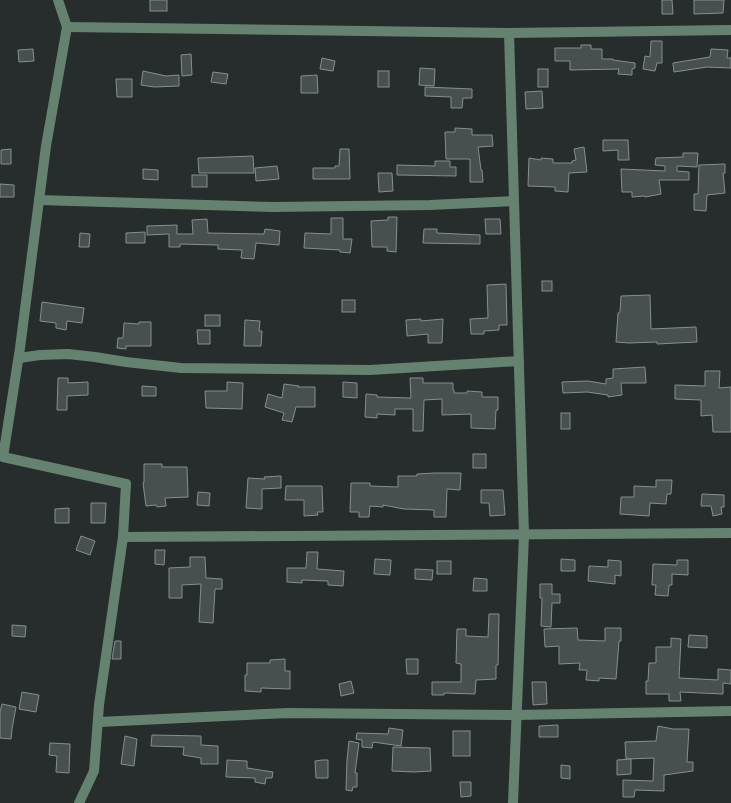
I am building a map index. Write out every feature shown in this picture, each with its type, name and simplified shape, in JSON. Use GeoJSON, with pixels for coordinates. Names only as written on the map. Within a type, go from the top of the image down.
{"type":"FeatureCollection","features":[{"type":"Feature","properties":{"kind":"street"},"geometry":{"type":"LineString","coordinates":[[58,0],[67,26],[46,146],[19,358],[3,457],[126,484],[123,537],[99,705],[99,722],[94,770],[79,803]]}},
{"type":"Feature","properties":{"kind":"street"},"geometry":{"type":"LineString","coordinates":[[67,26],[509,33],[731,30]]}},
{"type":"Feature","properties":{"kind":"street"},"geometry":{"type":"LineString","coordinates":[[509,33],[524,535],[513,803]]}},
{"type":"Feature","properties":{"kind":"street"},"geometry":{"type":"LineString","coordinates":[[39,200],[273,207],[430,205],[514,201]]}},
{"type":"Feature","properties":{"kind":"street"},"geometry":{"type":"LineString","coordinates":[[19,358],[40,355],[68,354],[181,368],[370,370],[519,360]]}},
{"type":"Feature","properties":{"kind":"street"},"geometry":{"type":"LineString","coordinates":[[123,537],[731,533]]}},
{"type":"Feature","properties":{"kind":"street"},"geometry":{"type":"LineString","coordinates":[[99,722],[288,713],[516,715],[731,711]]}},
{"type":"Feature","properties":{"kind":"building"},"geometry":{"type":"Polygon","coordinates":[[[150,0],[167,0],[167,11],[150,11],[150,0]]]}},
{"type":"Feature","properties":{"kind":"building"},"geometry":{"type":"Polygon","coordinates":[[[662,0],[672,0],[673,14],[662,14],[662,0]]]}},
{"type":"Feature","properties":{"kind":"building"},"geometry":{"type":"Polygon","coordinates":[[[694,0],[724,0],[723,13],[694,14],[694,0]]]}},
{"type":"Feature","properties":{"kind":"building"},"geometry":{"type":"Polygon","coordinates":[[[651,41],[662,41],[662,63],[657,63],[655,71],[643,69],[645,56],[650,57],[651,41]]]}},
{"type":"Feature","properties":{"kind":"building"},"geometry":{"type":"Polygon","coordinates":[[[581,45],[591,45],[591,49],[602,49],[602,59],[613,59],[635,63],[635,68],[632,69],[632,75],[618,74],[619,69],[570,70],[570,61],[555,61],[555,48],[581,48],[581,45]]]}},
{"type":"Feature","properties":{"kind":"building"},"geometry":{"type":"Polygon","coordinates":[[[33,49],[34,61],[19,62],[18,50],[33,49]]]}},
{"type":"Feature","properties":{"kind":"building"},"geometry":{"type":"Polygon","coordinates":[[[711,49],[728,50],[727,58],[731,58],[731,68],[707,67],[674,72],[673,63],[710,57],[711,49]]]}},
{"type":"Feature","properties":{"kind":"building"},"geometry":{"type":"Polygon","coordinates":[[[191,54],[192,75],[182,76],[181,55],[191,54]]]}},
{"type":"Feature","properties":{"kind":"building"},"geometry":{"type":"Polygon","coordinates":[[[322,58],[335,61],[333,71],[320,69],[322,58]]]}},
{"type":"Feature","properties":{"kind":"building"},"geometry":{"type":"Polygon","coordinates":[[[420,68],[435,69],[434,86],[419,85],[420,68]]]}},
{"type":"Feature","properties":{"kind":"building"},"geometry":{"type":"Polygon","coordinates":[[[538,69],[548,69],[548,87],[538,87],[538,69]]]}},
{"type":"Feature","properties":{"kind":"building"},"geometry":{"type":"Polygon","coordinates":[[[143,71],[166,76],[179,75],[179,86],[154,87],[141,85],[143,71]]]}},
{"type":"Feature","properties":{"kind":"building"},"geometry":{"type":"Polygon","coordinates":[[[378,71],[389,71],[389,87],[378,87],[378,71]]]}},
{"type":"Feature","properties":{"kind":"building"},"geometry":{"type":"Polygon","coordinates":[[[213,72],[228,74],[226,84],[211,82],[213,72]]]}},
{"type":"Feature","properties":{"kind":"building"},"geometry":{"type":"Polygon","coordinates":[[[317,75],[318,93],[301,93],[301,76],[317,75]]]}},
{"type":"Feature","properties":{"kind":"building"},"geometry":{"type":"Polygon","coordinates":[[[116,79],[132,79],[132,97],[117,97],[116,79]]]}},
{"type":"Feature","properties":{"kind":"building"},"geometry":{"type":"Polygon","coordinates":[[[425,87],[472,89],[472,98],[463,98],[462,108],[451,108],[451,97],[425,96],[425,87]]]}},
{"type":"Feature","properties":{"kind":"building"},"geometry":{"type":"Polygon","coordinates":[[[542,91],[543,108],[526,109],[525,92],[542,91]]]}},
{"type":"Feature","properties":{"kind":"building"},"geometry":{"type":"Polygon","coordinates":[[[455,128],[472,129],[472,135],[492,135],[493,146],[478,147],[483,182],[470,182],[470,159],[446,159],[445,132],[455,132],[455,128]]]}},
{"type":"Feature","properties":{"kind":"building"},"geometry":{"type":"Polygon","coordinates":[[[603,140],[628,140],[629,160],[618,160],[618,150],[603,151],[603,140]]]}},
{"type":"Feature","properties":{"kind":"building"},"geometry":{"type":"Polygon","coordinates":[[[584,147],[587,172],[569,173],[568,192],[555,191],[555,187],[528,186],[529,158],[541,160],[541,158],[553,159],[553,163],[572,163],[572,161],[576,160],[574,149],[584,147]]]}},
{"type":"Feature","properties":{"kind":"building"},"geometry":{"type":"Polygon","coordinates":[[[11,149],[11,164],[1,164],[1,150],[11,149]]]}},
{"type":"Feature","properties":{"kind":"building"},"geometry":{"type":"Polygon","coordinates":[[[340,149],[349,149],[350,179],[313,179],[313,168],[335,168],[335,166],[339,166],[340,149]]]}},
{"type":"Feature","properties":{"kind":"building"},"geometry":{"type":"Polygon","coordinates":[[[683,153],[698,153],[697,167],[677,166],[677,171],[689,172],[689,180],[659,180],[661,194],[645,197],[632,197],[632,192],[622,192],[621,169],[665,171],[665,166],[655,165],[656,158],[683,157],[683,153]]]}},
{"type":"Feature","properties":{"kind":"building"},"geometry":{"type":"Polygon","coordinates":[[[253,156],[254,173],[199,173],[198,158],[253,156]]]}},
{"type":"Feature","properties":{"kind":"building"},"geometry":{"type":"Polygon","coordinates":[[[435,161],[450,161],[450,167],[456,167],[456,176],[397,175],[397,165],[435,166],[435,161]]]}},
{"type":"Feature","properties":{"kind":"building"},"geometry":{"type":"Polygon","coordinates":[[[725,164],[725,173],[723,173],[725,193],[707,195],[706,211],[694,210],[694,194],[698,194],[699,165],[725,164]]]}},
{"type":"Feature","properties":{"kind":"building"},"geometry":{"type":"Polygon","coordinates":[[[277,166],[279,179],[256,181],[255,168],[277,166]]]}},
{"type":"Feature","properties":{"kind":"building"},"geometry":{"type":"Polygon","coordinates":[[[143,169],[158,170],[158,180],[143,179],[143,169]]]}},
{"type":"Feature","properties":{"kind":"building"},"geometry":{"type":"Polygon","coordinates":[[[378,173],[392,173],[393,191],[379,192],[378,173]]]}},
{"type":"Feature","properties":{"kind":"building"},"geometry":{"type":"Polygon","coordinates":[[[192,175],[207,175],[207,187],[192,187],[192,175]]]}},
{"type":"Feature","properties":{"kind":"building"},"geometry":{"type":"Polygon","coordinates":[[[0,184],[14,185],[14,197],[0,197],[0,184]]]}},
{"type":"Feature","properties":{"kind":"building"},"geometry":{"type":"Polygon","coordinates":[[[388,217],[397,217],[396,252],[387,251],[387,247],[372,247],[371,221],[388,220],[388,217]]]}},
{"type":"Feature","properties":{"kind":"building"},"geometry":{"type":"Polygon","coordinates":[[[331,218],[343,218],[343,239],[352,239],[350,253],[340,252],[340,250],[304,248],[305,233],[331,234],[331,218]]]}},
{"type":"Feature","properties":{"kind":"building"},"geometry":{"type":"Polygon","coordinates":[[[207,219],[208,233],[264,234],[265,229],[280,231],[279,245],[256,243],[254,259],[241,258],[242,250],[218,249],[218,245],[180,244],[180,247],[169,247],[169,234],[147,235],[147,226],[177,225],[177,234],[193,234],[192,220],[207,219]]]}},
{"type":"Feature","properties":{"kind":"building"},"geometry":{"type":"Polygon","coordinates":[[[485,219],[500,219],[501,234],[486,234],[485,219]]]}},
{"type":"Feature","properties":{"kind":"building"},"geometry":{"type":"Polygon","coordinates":[[[424,229],[437,229],[437,233],[480,235],[480,244],[423,243],[424,229]]]}},
{"type":"Feature","properties":{"kind":"building"},"geometry":{"type":"Polygon","coordinates":[[[145,232],[145,243],[126,243],[126,233],[145,232]]]}},
{"type":"Feature","properties":{"kind":"building"},"geometry":{"type":"Polygon","coordinates":[[[80,233],[90,234],[89,247],[79,247],[80,233]]]}},
{"type":"Feature","properties":{"kind":"building"},"geometry":{"type":"Polygon","coordinates":[[[542,281],[552,281],[552,291],[542,291],[542,281]]]}},
{"type":"Feature","properties":{"kind":"building"},"geometry":{"type":"Polygon","coordinates":[[[506,284],[507,325],[499,325],[499,330],[484,331],[484,334],[471,334],[470,319],[488,318],[487,285],[506,284]]]}},
{"type":"Feature","properties":{"kind":"building"},"geometry":{"type":"Polygon","coordinates":[[[650,295],[651,329],[696,327],[697,342],[657,344],[657,342],[616,342],[621,296],[650,295]]]}},
{"type":"Feature","properties":{"kind":"building"},"geometry":{"type":"Polygon","coordinates":[[[342,300],[355,300],[355,312],[342,312],[342,300]]]}},
{"type":"Feature","properties":{"kind":"building"},"geometry":{"type":"Polygon","coordinates":[[[42,302],[84,308],[82,323],[67,321],[66,330],[56,328],[56,323],[40,321],[42,302]]]}},
{"type":"Feature","properties":{"kind":"building"},"geometry":{"type":"Polygon","coordinates":[[[205,315],[220,315],[220,326],[205,326],[205,315]]]}},
{"type":"Feature","properties":{"kind":"building"},"geometry":{"type":"Polygon","coordinates":[[[421,319],[421,321],[443,319],[442,343],[428,343],[428,334],[407,336],[406,320],[421,319]]]}},
{"type":"Feature","properties":{"kind":"building"},"geometry":{"type":"Polygon","coordinates":[[[245,320],[260,321],[259,331],[262,331],[261,346],[244,346],[245,320]]]}},
{"type":"Feature","properties":{"kind":"building"},"geometry":{"type":"Polygon","coordinates":[[[139,322],[151,322],[151,346],[126,346],[126,349],[117,348],[118,338],[123,338],[124,323],[139,324],[139,322]]]}},
{"type":"Feature","properties":{"kind":"building"},"geometry":{"type":"Polygon","coordinates":[[[197,330],[210,330],[210,344],[198,344],[197,330]]]}},
{"type":"Feature","properties":{"kind":"building"},"geometry":{"type":"Polygon","coordinates":[[[645,367],[646,383],[621,383],[622,395],[608,397],[608,395],[587,392],[563,393],[562,382],[588,381],[606,384],[606,379],[613,378],[613,369],[645,367]]]}},
{"type":"Feature","properties":{"kind":"building"},"geometry":{"type":"Polygon","coordinates":[[[705,371],[720,371],[719,388],[731,387],[731,432],[713,432],[712,415],[701,416],[701,400],[675,399],[675,385],[705,386],[705,371]]]}},
{"type":"Feature","properties":{"kind":"building"},"geometry":{"type":"Polygon","coordinates":[[[58,378],[68,378],[68,383],[88,382],[88,395],[67,396],[67,410],[57,410],[58,378]]]}},
{"type":"Feature","properties":{"kind":"building"},"geometry":{"type":"Polygon","coordinates":[[[410,378],[423,378],[423,383],[453,383],[454,393],[467,393],[467,391],[482,392],[482,397],[498,397],[498,410],[496,410],[495,429],[471,428],[471,414],[442,415],[442,399],[424,400],[423,431],[413,431],[413,409],[395,409],[395,415],[377,414],[377,418],[365,417],[366,394],[377,395],[377,397],[411,398],[410,378]]]}},
{"type":"Feature","properties":{"kind":"building"},"geometry":{"type":"Polygon","coordinates":[[[227,382],[243,383],[242,409],[206,408],[205,391],[227,391],[227,382]]]}},
{"type":"Feature","properties":{"kind":"building"},"geometry":{"type":"Polygon","coordinates":[[[343,382],[357,383],[357,398],[343,397],[343,382]]]}},
{"type":"Feature","properties":{"kind":"building"},"geometry":{"type":"Polygon","coordinates":[[[284,384],[299,386],[298,387],[315,387],[315,407],[296,407],[292,422],[282,420],[284,413],[265,407],[268,394],[282,398],[284,384]]]}},
{"type":"Feature","properties":{"kind":"building"},"geometry":{"type":"Polygon","coordinates":[[[142,386],[156,387],[156,396],[142,396],[142,386]]]}},
{"type":"Feature","properties":{"kind":"building"},"geometry":{"type":"Polygon","coordinates":[[[561,413],[570,413],[570,429],[561,429],[561,413]]]}},
{"type":"Feature","properties":{"kind":"building"},"geometry":{"type":"Polygon","coordinates":[[[473,454],[486,454],[486,468],[473,468],[473,454]]]}},
{"type":"Feature","properties":{"kind":"building"},"geometry":{"type":"Polygon","coordinates":[[[144,464],[162,464],[162,467],[187,467],[188,497],[165,498],[166,506],[146,506],[143,483],[144,464]]]}},
{"type":"Feature","properties":{"kind":"building"},"geometry":{"type":"Polygon","coordinates":[[[461,473],[460,490],[447,489],[446,517],[434,517],[434,510],[404,509],[383,505],[383,507],[370,506],[369,517],[359,517],[359,512],[350,512],[351,483],[370,483],[370,486],[398,487],[398,476],[417,476],[417,474],[461,473]]]}},
{"type":"Feature","properties":{"kind":"building"},"geometry":{"type":"Polygon","coordinates":[[[281,476],[281,488],[262,489],[262,509],[246,508],[248,478],[265,479],[264,477],[281,476]]]}},
{"type":"Feature","properties":{"kind":"building"},"geometry":{"type":"Polygon","coordinates":[[[656,480],[672,480],[671,494],[667,494],[666,504],[650,503],[649,516],[620,514],[621,497],[634,497],[634,486],[656,487],[656,480]]]}},
{"type":"Feature","properties":{"kind":"building"},"geometry":{"type":"Polygon","coordinates":[[[286,486],[322,486],[323,512],[317,512],[318,515],[304,516],[304,500],[285,500],[286,486]]]}},
{"type":"Feature","properties":{"kind":"building"},"geometry":{"type":"Polygon","coordinates":[[[481,490],[503,490],[505,515],[490,516],[489,503],[481,503],[481,490]]]}},
{"type":"Feature","properties":{"kind":"building"},"geometry":{"type":"Polygon","coordinates":[[[198,492],[210,493],[209,506],[197,505],[198,492]]]}},
{"type":"Feature","properties":{"kind":"building"},"geometry":{"type":"Polygon","coordinates":[[[702,494],[724,495],[724,507],[721,507],[722,514],[713,516],[711,506],[701,506],[702,494]]]}},
{"type":"Feature","properties":{"kind":"building"},"geometry":{"type":"Polygon","coordinates":[[[91,503],[106,503],[105,523],[91,523],[91,503]]]}},
{"type":"Feature","properties":{"kind":"building"},"geometry":{"type":"Polygon","coordinates":[[[69,508],[69,523],[55,523],[55,509],[69,508]]]}},
{"type":"Feature","properties":{"kind":"building"},"geometry":{"type":"Polygon","coordinates":[[[81,536],[95,541],[90,555],[76,550],[81,536]]]}},
{"type":"Feature","properties":{"kind":"building"},"geometry":{"type":"Polygon","coordinates":[[[155,550],[165,550],[164,565],[155,564],[155,550]]]}},
{"type":"Feature","properties":{"kind":"building"},"geometry":{"type":"Polygon","coordinates":[[[307,552],[318,552],[317,569],[344,571],[343,586],[328,585],[328,581],[302,580],[302,583],[287,582],[287,568],[306,568],[307,552]]]}},
{"type":"Feature","properties":{"kind":"building"},"geometry":{"type":"Polygon","coordinates":[[[190,557],[205,557],[206,578],[222,579],[222,589],[215,589],[213,623],[199,622],[201,584],[182,585],[182,598],[169,598],[169,568],[190,567],[190,557]]]}},
{"type":"Feature","properties":{"kind":"building"},"geometry":{"type":"Polygon","coordinates":[[[375,559],[391,560],[390,575],[374,574],[375,559]]]}},
{"type":"Feature","properties":{"kind":"building"},"geometry":{"type":"Polygon","coordinates":[[[561,559],[575,560],[575,571],[561,571],[561,559]]]}},
{"type":"Feature","properties":{"kind":"building"},"geometry":{"type":"Polygon","coordinates":[[[608,560],[621,561],[621,576],[615,575],[615,584],[588,581],[589,566],[608,567],[608,560]]]}},
{"type":"Feature","properties":{"kind":"building"},"geometry":{"type":"Polygon","coordinates":[[[677,560],[688,560],[688,575],[672,574],[672,585],[669,585],[668,596],[655,595],[656,585],[652,585],[653,564],[677,565],[677,560]]]}},
{"type":"Feature","properties":{"kind":"building"},"geometry":{"type":"Polygon","coordinates":[[[437,561],[451,561],[451,574],[437,574],[437,561]]]}},
{"type":"Feature","properties":{"kind":"building"},"geometry":{"type":"Polygon","coordinates":[[[415,569],[433,570],[432,580],[415,579],[415,569]]]}},
{"type":"Feature","properties":{"kind":"building"},"geometry":{"type":"Polygon","coordinates":[[[474,578],[487,579],[487,591],[473,591],[474,578]]]}},
{"type":"Feature","properties":{"kind":"building"},"geometry":{"type":"Polygon","coordinates":[[[540,584],[552,584],[552,594],[560,594],[560,603],[552,603],[551,627],[541,626],[542,598],[540,598],[540,584]]]}},
{"type":"Feature","properties":{"kind":"building"},"geometry":{"type":"Polygon","coordinates":[[[489,614],[499,614],[498,665],[496,665],[496,679],[476,680],[475,694],[444,693],[444,695],[432,695],[432,682],[461,682],[461,664],[456,663],[457,629],[466,629],[466,636],[488,637],[489,614]]]}},
{"type":"Feature","properties":{"kind":"building"},"geometry":{"type":"Polygon","coordinates":[[[12,625],[26,626],[25,637],[12,636],[12,625]]]}},
{"type":"Feature","properties":{"kind":"building"},"geometry":{"type":"Polygon","coordinates":[[[577,628],[578,640],[605,641],[605,628],[621,628],[621,641],[619,641],[616,679],[599,678],[599,681],[586,680],[587,670],[579,670],[580,663],[559,664],[559,646],[545,647],[544,629],[577,628]]]}},
{"type":"Feature","properties":{"kind":"building"},"geometry":{"type":"Polygon","coordinates":[[[689,635],[707,636],[707,648],[688,647],[689,635]]]}},
{"type":"Feature","properties":{"kind":"building"},"geometry":{"type":"Polygon","coordinates":[[[671,638],[681,639],[679,678],[718,680],[718,669],[731,670],[731,684],[723,683],[723,694],[680,692],[681,701],[669,701],[669,694],[646,694],[646,681],[648,681],[649,663],[656,663],[656,647],[671,647],[671,638]]]}},
{"type":"Feature","properties":{"kind":"building"},"geometry":{"type":"Polygon","coordinates":[[[115,641],[121,641],[121,659],[112,659],[115,641]]]}},
{"type":"Feature","properties":{"kind":"building"},"geometry":{"type":"Polygon","coordinates":[[[285,659],[285,671],[290,671],[290,689],[261,688],[261,692],[245,691],[247,663],[270,663],[270,660],[285,659]]]}},
{"type":"Feature","properties":{"kind":"building"},"geometry":{"type":"Polygon","coordinates":[[[406,659],[418,659],[418,674],[407,674],[406,659]]]}},
{"type":"Feature","properties":{"kind":"building"},"geometry":{"type":"Polygon","coordinates":[[[351,681],[354,693],[341,696],[339,684],[351,681]]]}},
{"type":"Feature","properties":{"kind":"building"},"geometry":{"type":"Polygon","coordinates":[[[532,682],[546,682],[547,704],[533,705],[532,682]]]}},
{"type":"Feature","properties":{"kind":"building"},"geometry":{"type":"Polygon","coordinates":[[[22,692],[39,695],[36,712],[19,709],[22,692]]]}},
{"type":"Feature","properties":{"kind":"building"},"geometry":{"type":"Polygon","coordinates":[[[2,704],[16,707],[11,739],[0,738],[0,712],[2,704]]]}},
{"type":"Feature","properties":{"kind":"building"},"geometry":{"type":"Polygon","coordinates":[[[558,725],[558,737],[539,737],[539,726],[558,725]]]}},
{"type":"Feature","properties":{"kind":"building"},"geometry":{"type":"Polygon","coordinates":[[[658,726],[673,729],[689,729],[687,762],[693,762],[693,771],[664,775],[664,791],[635,790],[634,797],[623,797],[623,780],[653,781],[654,758],[626,759],[625,742],[656,741],[658,726]]]}},
{"type":"Feature","properties":{"kind":"building"},"geometry":{"type":"Polygon","coordinates":[[[389,728],[403,730],[401,746],[373,742],[372,748],[362,747],[362,740],[356,739],[357,733],[388,734],[389,728]]]}},
{"type":"Feature","properties":{"kind":"building"},"geometry":{"type":"Polygon","coordinates":[[[453,731],[470,731],[470,756],[453,756],[453,731]]]}},
{"type":"Feature","properties":{"kind":"building"},"geometry":{"type":"Polygon","coordinates":[[[152,735],[201,736],[201,745],[218,746],[218,764],[201,764],[201,758],[183,755],[184,747],[151,746],[152,735]]]}},
{"type":"Feature","properties":{"kind":"building"},"geometry":{"type":"Polygon","coordinates":[[[125,736],[137,739],[134,766],[121,764],[125,736]]]}},
{"type":"Feature","properties":{"kind":"building"},"geometry":{"type":"Polygon","coordinates":[[[349,741],[359,743],[355,773],[357,773],[357,787],[353,787],[352,791],[346,790],[349,741]]]}},
{"type":"Feature","properties":{"kind":"building"},"geometry":{"type":"Polygon","coordinates":[[[50,743],[70,744],[69,773],[56,772],[57,756],[49,755],[50,743]]]}},
{"type":"Feature","properties":{"kind":"building"},"geometry":{"type":"Polygon","coordinates":[[[393,747],[430,748],[431,771],[392,771],[393,747]]]}},
{"type":"Feature","properties":{"kind":"building"},"geometry":{"type":"Polygon","coordinates":[[[631,759],[631,774],[617,775],[617,760],[631,759]]]}},
{"type":"Feature","properties":{"kind":"building"},"geometry":{"type":"Polygon","coordinates":[[[227,760],[247,761],[247,768],[273,772],[272,778],[266,778],[265,784],[255,782],[255,778],[226,777],[227,760]]]}},
{"type":"Feature","properties":{"kind":"building"},"geometry":{"type":"Polygon","coordinates":[[[328,760],[328,778],[316,778],[315,761],[328,760]]]}},
{"type":"Feature","properties":{"kind":"building"},"geometry":{"type":"Polygon","coordinates":[[[561,765],[570,766],[570,779],[561,778],[561,765]]]}},
{"type":"Feature","properties":{"kind":"building"},"geometry":{"type":"Polygon","coordinates":[[[460,782],[471,782],[471,796],[461,797],[460,782]]]}}]}
